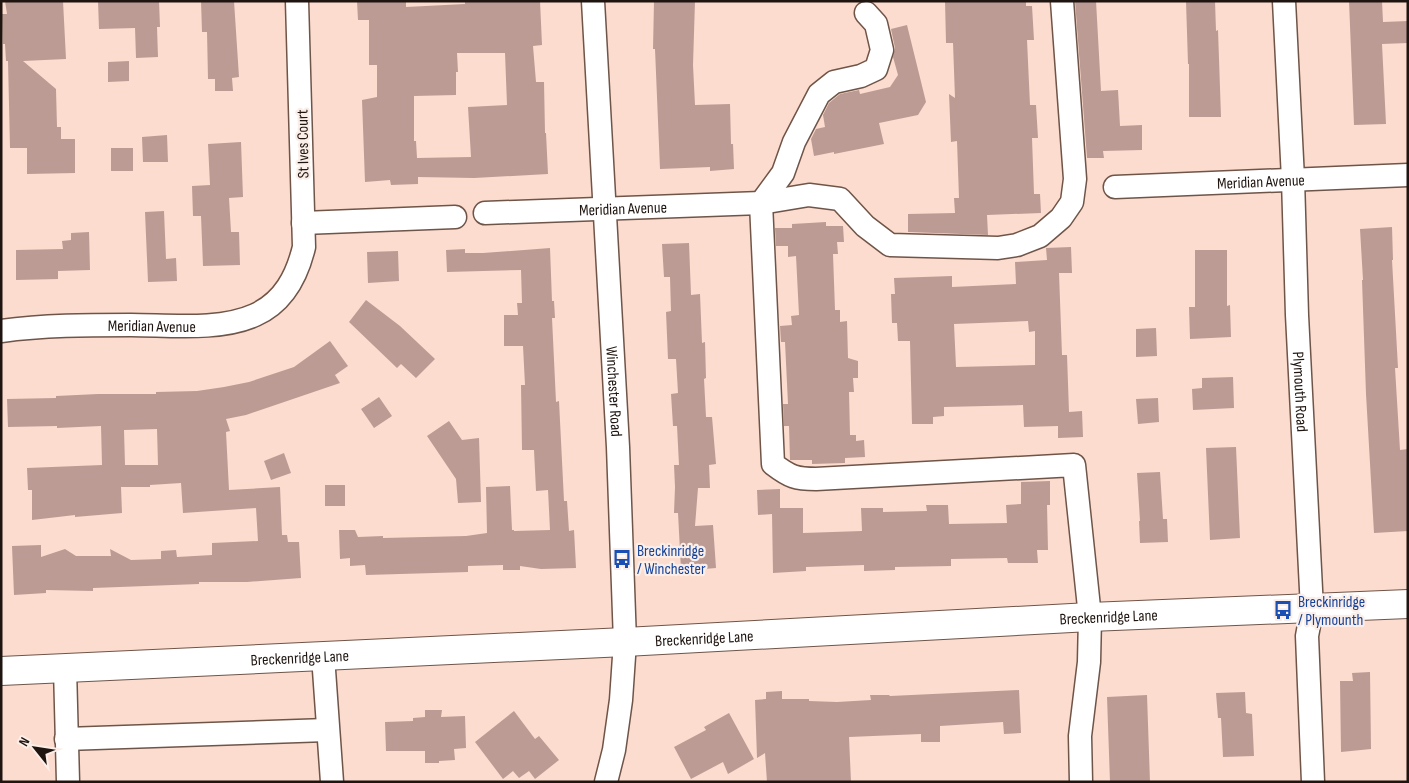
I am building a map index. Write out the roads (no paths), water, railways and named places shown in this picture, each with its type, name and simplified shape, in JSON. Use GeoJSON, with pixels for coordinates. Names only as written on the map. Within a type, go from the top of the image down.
{"type":"FeatureCollection","features":[{"type":"Feature","properties":{"kind":"main road","name":"Breckenridge Lane"},"geometry":{"type":"LineString","coordinates":[[1,671],[625,642],[1090,617],[1408,604]]}},
{"type":"Feature","properties":{"kind":"street","name":"St Ives Court"},"geometry":{"type":"LineString","coordinates":[[290,285],[300,265],[304,247],[297,1]]}},
{"type":"Feature","properties":{"kind":"street","name":"Winchester Road"},"geometry":{"type":"LineString","coordinates":[[593,1],[618,447],[625,642],[621,700],[614,750],[606,782]]}},
{"type":"Feature","properties":{"kind":"street","name":"Meridian Avenue"},"geometry":{"type":"LineString","coordinates":[[485,213],[761,203],[809,195],[840,199],[865,226],[890,245],[998,248],[1016,245],[1040,236],[1061,218],[1072,202],[1075,179],[1062,1]]}},
{"type":"Feature","properties":{"kind":"street","name":"Plymouth Road"},"geometry":{"type":"LineString","coordinates":[[1284,1],[1294,180],[1297,315],[1312,609],[1307,636],[1313,782]]}},
{"type":"Feature","properties":{"kind":"street"},"geometry":{"type":"LineString","coordinates":[[866,14],[876,24],[882,50],[876,69],[861,76],[834,82],[819,94],[794,142],[783,174],[761,203],[773,464],[785,473],[798,479],[816,480],[1074,465],[1090,617],[1089,662],[1080,736],[1081,782]]}},
{"type":"Feature","properties":{"kind":"street","name":"Meridian Avenue"},"geometry":{"type":"LineString","coordinates":[[1115,187],[1408,175]]}},
{"type":"Feature","properties":{"kind":"street"},"geometry":{"type":"LineString","coordinates":[[303,223],[455,217]]}},
{"type":"Feature","properties":{"kind":"street","name":"Meridian Avenue"},"geometry":{"type":"LineString","coordinates":[[1,331],[79,324],[207,326],[236,322],[256,315],[270,306],[290,285]]}},
{"type":"Feature","properties":{"kind":"street"},"geometry":{"type":"LineString","coordinates":[[323,656],[332,782]]}},
{"type":"Feature","properties":{"kind":"street"},"geometry":{"type":"LineString","coordinates":[[65,668],[68,782]]}},
{"type":"Feature","properties":{"kind":"street"},"geometry":{"type":"LineString","coordinates":[[66,739],[328,730]]}},
{"type":"Feature","properties":{"kind":"place","name":"Breckinridge / Winchester"},"geometry":{"type":"Point","coordinates":[622,559]}},
{"type":"Feature","properties":{"kind":"place","name":"Breckinridge / Plymounth"},"geometry":{"type":"Point","coordinates":[1283,610]}}]}
